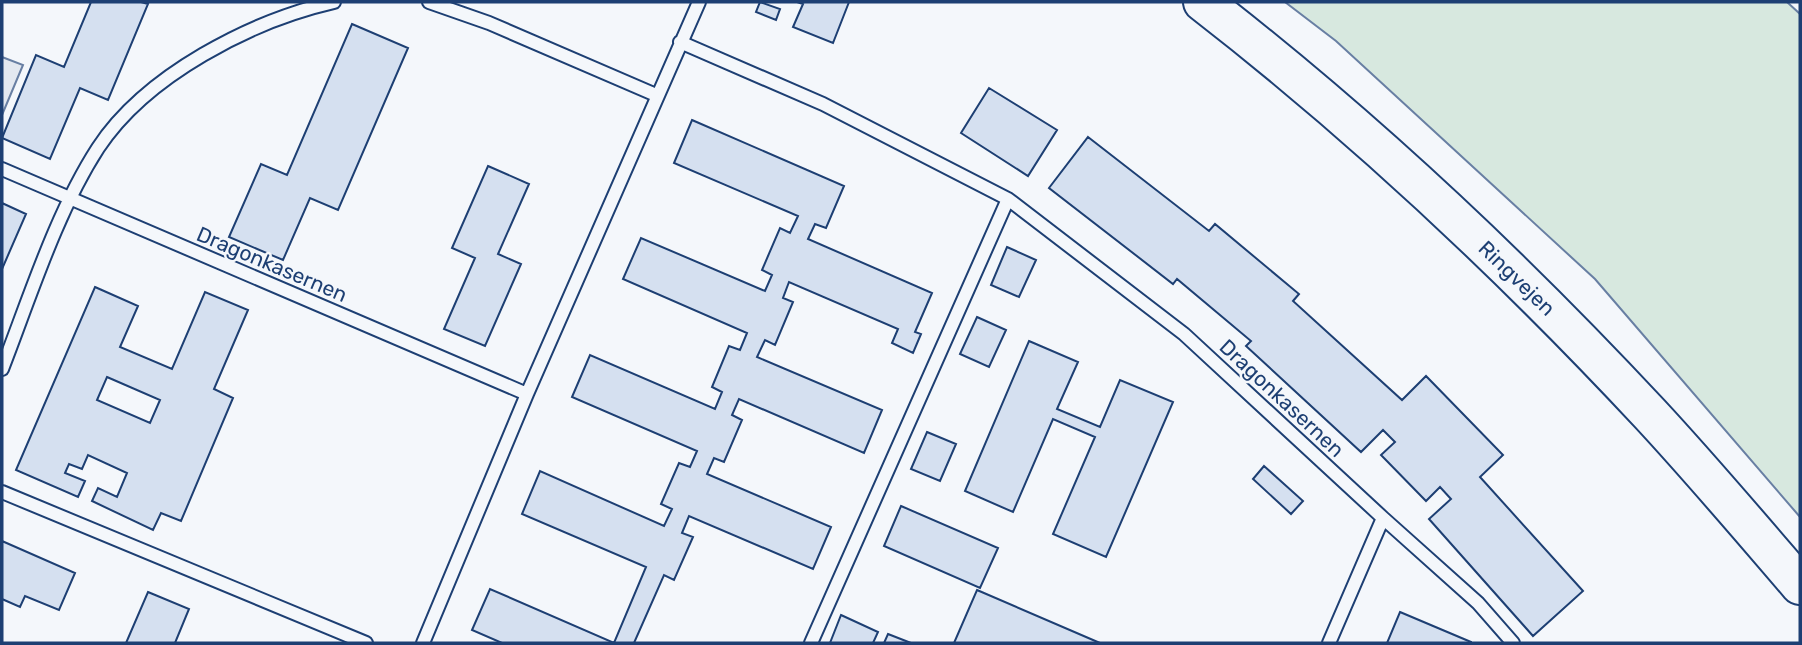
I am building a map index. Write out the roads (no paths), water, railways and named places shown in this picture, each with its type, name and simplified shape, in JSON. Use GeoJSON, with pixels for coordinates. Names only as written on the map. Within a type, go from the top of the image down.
{"type":"FeatureCollection","features":[{"type":"Feature","properties":{"kind":"main road","name":"Ringvejen"},"geometry":{"type":"LineString","coordinates":[[1203,2],[1308,87],[1527,287],[1649,413],[1800,585]]}},
{"type":"Feature","properties":{"kind":"lane"},"geometry":{"type":"LineString","coordinates":[[2,369],[69,199],[99,147],[122,118],[193,60],[296,11],[334,2]]}},
{"type":"Feature","properties":{"kind":"lane"},"geometry":{"type":"LineString","coordinates":[[429,2],[489,23],[656,95]]}},
{"type":"Feature","properties":{"kind":"lane"},"geometry":{"type":"LineString","coordinates":[[423,643],[527,394],[699,2]]}},
{"type":"Feature","properties":{"kind":"lane","name":"Dragonkasernen"},"geometry":{"type":"LineString","coordinates":[[680,42],[823,104],[1008,199],[1185,334],[1383,519],[1478,603],[1513,643]]}},
{"type":"Feature","properties":{"kind":"lane","name":"Dragonkasernen"},"geometry":{"type":"LineString","coordinates":[[2,169],[527,394]]}},
{"type":"Feature","properties":{"kind":"lane"},"geometry":{"type":"LineString","coordinates":[[811,643],[1008,199]]}},
{"type":"Feature","properties":{"kind":"lane"},"geometry":{"type":"LineString","coordinates":[[2,492],[366,643]]}},
{"type":"Feature","properties":{"kind":"lane"},"geometry":{"type":"LineString","coordinates":[[1329,643],[1383,519]]}}]}
